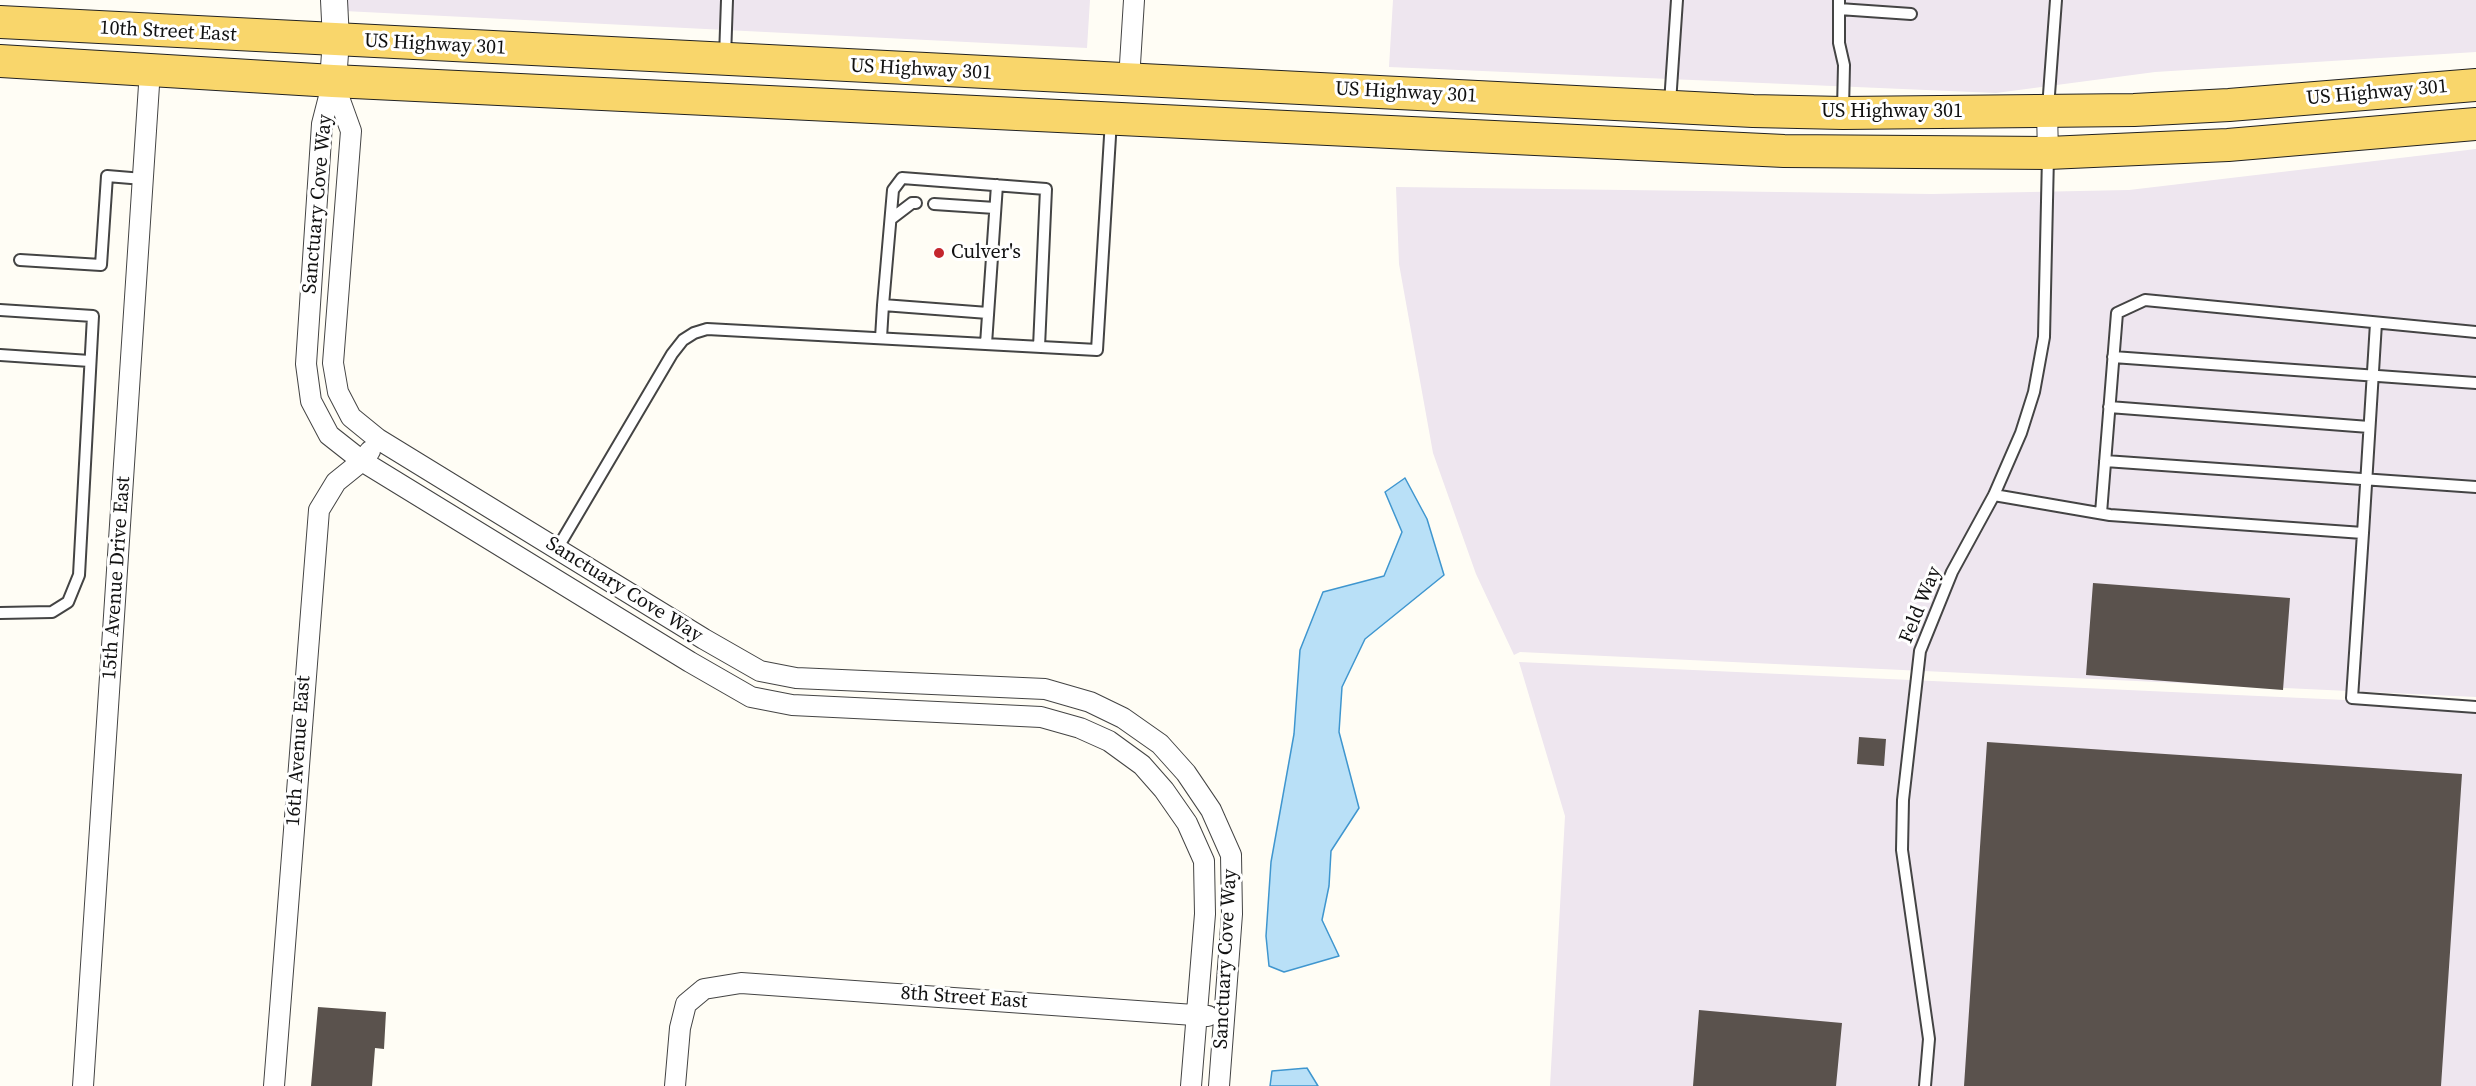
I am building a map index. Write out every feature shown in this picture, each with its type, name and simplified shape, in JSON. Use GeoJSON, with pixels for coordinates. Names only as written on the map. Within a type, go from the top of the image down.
{"type":"FeatureCollection","features":[{"type":"Feature","properties":{"kind":"main road","name":"10th Street East"},"geometry":{"type":"LineString","coordinates":[[0,22],[336,40]]}},
{"type":"Feature","properties":{"kind":"main road","name":"US Highway 301"},"geometry":{"type":"LineString","coordinates":[[336,40],[1670,107],[1843,113],[2047,112],[2229,105],[2476,85]]}},
{"type":"Feature","properties":{"kind":"main road","name":"10th Street East"},"geometry":{"type":"LineString","coordinates":[[0,61],[333,81],[976,111]]}},
{"type":"Feature","properties":{"kind":"main road"},"geometry":{"type":"LineString","coordinates":[[976,111],[1110,93],[1129,80]]}},
{"type":"Feature","properties":{"kind":"main road"},"geometry":{"type":"LineString","coordinates":[[1111,117],[1138,103],[1169,97],[1289,101],[1315,88]]}},
{"type":"Feature","properties":{"kind":"main road"},"geometry":{"type":"LineString","coordinates":[[976,111],[1434,133],[1544,120],[1636,123],[1654,121],[1670,107]]}},
{"type":"Feature","properties":{"kind":"main road","name":"US Highway 301"},"geometry":{"type":"LineString","coordinates":[[1434,133],[1784,151],[2049,153],[2228,144],[2476,124]]}},
{"type":"Feature","properties":{"kind":"street"},"geometry":{"type":"LineString","coordinates":[[333,81],[336,40],[334,0]]}},
{"type":"Feature","properties":{"kind":"street"},"geometry":{"type":"LineString","coordinates":[[1129,80],[1134,0]]}},
{"type":"Feature","properties":{"kind":"street","name":"15th Avenue Drive East"},"geometry":{"type":"LineString","coordinates":[[83,1086],[150,70]]}},
{"type":"Feature","properties":{"kind":"street","name":"Sanctuary Cove Way"},"geometry":{"type":"LineString","coordinates":[[333,81],[351,131],[333,363],[338,392],[351,417],[378,439],[760,671],[796,678],[1045,689],[1090,702],[1123,718],[1160,744],[1186,773],[1211,810],[1231,855],[1232,914],[1219,1086]]}},
{"type":"Feature","properties":{"kind":"street","name":"Sanctuary Cove Way"},"geometry":{"type":"LineString","coordinates":[[333,81],[322,124],[306,364],[311,401],[329,435],[362,461],[751,697],[792,705],[1041,717],[1080,728],[1109,741],[1142,765],[1164,790],[1187,824],[1204,861],[1205,914],[1191,1086]]}},
{"type":"Feature","properties":{"kind":"street"},"geometry":{"type":"LineString","coordinates":[[2047,112],[2049,153]]}},
{"type":"Feature","properties":{"kind":"street","name":"16th Avenue East"},"geometry":{"type":"LineString","coordinates":[[274,1086],[319,510],[336,482],[362,461],[378,439]]}},
{"type":"Feature","properties":{"kind":"street","name":"8th Street East"},"geometry":{"type":"LineString","coordinates":[[675,1086],[680,1028],[686,1004],[704,989],[741,983],[1224,1017]]}},
{"type":"Feature","properties":{"kind":"lane"},"geometry":{"type":"LineString","coordinates":[[725,60],[727,0]]}},
{"type":"Feature","properties":{"kind":"lane"},"geometry":{"type":"LineString","coordinates":[[1670,107],[1677,0]]}},
{"type":"Feature","properties":{"kind":"lane"},"geometry":{"type":"LineString","coordinates":[[2047,112],[2056,0]]}},
{"type":"Feature","properties":{"kind":"lane"},"geometry":{"type":"LineString","coordinates":[[1843,113],[1844,65],[1839,43],[1839,4],[1911,14]]}},
{"type":"Feature","properties":{"kind":"lane"},"geometry":{"type":"LineString","coordinates":[[557,549],[683,340],[707,329],[1097,350],[1111,117]]}},
{"type":"Feature","properties":{"kind":"lane","name":"Feld Way"},"geometry":{"type":"LineString","coordinates":[[1925,1086],[1929,1039],[1902,850],[1904,800],[1920,651],[1952,572],[1994,495],[2021,434],[2034,392],[2044,337],[2049,153]]}},
{"type":"Feature","properties":{"kind":"lane"},"geometry":{"type":"LineString","coordinates":[[20,260],[101,265],[107,176],[143,179]]}},
{"type":"Feature","properties":{"kind":"lane"},"geometry":{"type":"LineString","coordinates":[[881,338],[892,190],[902,178],[1046,189],[1039,347]]}},
{"type":"Feature","properties":{"kind":"lane"},"geometry":{"type":"LineString","coordinates":[[987,344],[987,313],[997,185]]}},
{"type":"Feature","properties":{"kind":"lane"},"geometry":{"type":"LineString","coordinates":[[891,219],[912,203],[916,203]]}},
{"type":"Feature","properties":{"kind":"lane"},"geometry":{"type":"LineString","coordinates":[[934,204],[995,208]]}},
{"type":"Feature","properties":{"kind":"lane"},"geometry":{"type":"LineString","coordinates":[[2101,513],[2117,313],[2145,300],[2350,318],[2376,323],[2476,332]]}},
{"type":"Feature","properties":{"kind":"lane"},"geometry":{"type":"LineString","coordinates":[[883,305],[987,313]]}},
{"type":"Feature","properties":{"kind":"lane"},"geometry":{"type":"LineString","coordinates":[[0,309],[93,316],[79,575],[68,602],[52,612],[0,613]]}},
{"type":"Feature","properties":{"kind":"lane"},"geometry":{"type":"LineString","coordinates":[[2376,323],[2352,698],[2476,707]]}},
{"type":"Feature","properties":{"kind":"lane"},"geometry":{"type":"LineString","coordinates":[[0,355],[90,361]]}},
{"type":"Feature","properties":{"kind":"lane"},"geometry":{"type":"LineString","coordinates":[[2114,357],[2476,383]]}},
{"type":"Feature","properties":{"kind":"lane"},"geometry":{"type":"LineString","coordinates":[[2109,407],[2369,427]]}},
{"type":"Feature","properties":{"kind":"lane"},"geometry":{"type":"LineString","coordinates":[[2105,461],[2476,487]]}},
{"type":"Feature","properties":{"kind":"lane"},"geometry":{"type":"LineString","coordinates":[[1994,495],[2101,513],[2363,533]]}},
{"type":"Feature","properties":{"kind":"shaded area"},"geometry":{"type":"Polygon","coordinates":[[[344,0],[1090,0],[1087,48],[344,11],[344,0]]]}},
{"type":"Feature","properties":{"kind":"shaded area"},"geometry":{"type":"Polygon","coordinates":[[[1393,0],[2476,0],[2476,52],[2155,72],[1996,93],[1389,67],[1393,0]]]}},
{"type":"Feature","properties":{"kind":"shaded area"},"geometry":{"type":"Polygon","coordinates":[[[2476,149],[2476,697],[1520,652],[1514,655],[1476,574],[1433,453],[1399,264],[1396,187],[1932,194],[2129,190],[2476,149]]]}},
{"type":"Feature","properties":{"kind":"shaded area"},"geometry":{"type":"Polygon","coordinates":[[[1519,662],[2476,706],[2476,1086],[1550,1086],[1565,816],[1519,662]]]}},
{"type":"Feature","properties":{"kind":"water"},"geometry":{"type":"Polygon","coordinates":[[[1405,478],[1427,519],[1444,575],[1365,639],[1342,687],[1339,732],[1359,808],[1331,851],[1329,886],[1322,920],[1339,956],[1284,972],[1269,966],[1266,936],[1271,862],[1294,734],[1300,650],[1323,592],[1384,576],[1402,532],[1385,492],[1405,478]]]}},
{"type":"Feature","properties":{"kind":"water"},"geometry":{"type":"Polygon","coordinates":[[[1307,1068],[1318,1086],[1270,1086],[1272,1071],[1307,1068]]]}},
{"type":"Feature","properties":{"kind":"building"},"geometry":{"type":"Polygon","coordinates":[[[2093,583],[2290,598],[2283,690],[2086,675],[2093,583]]]}},
{"type":"Feature","properties":{"kind":"building"},"geometry":{"type":"Polygon","coordinates":[[[1859,737],[1886,739],[1884,766],[1857,764],[1859,737]]]}},
{"type":"Feature","properties":{"kind":"building"},"geometry":{"type":"Polygon","coordinates":[[[1987,742],[2462,774],[2441,1086],[1964,1086],[1987,742]]]}},
{"type":"Feature","properties":{"kind":"building"},"geometry":{"type":"Polygon","coordinates":[[[318,1007],[386,1012],[384,1049],[375,1048],[372,1086],[311,1086],[318,1007]]]}},
{"type":"Feature","properties":{"kind":"building"},"geometry":{"type":"Polygon","coordinates":[[[1699,1010],[1842,1023],[1836,1086],[1693,1086],[1699,1010]]]}},
{"type":"Feature","properties":{"kind":"place","name":"Culver's"},"geometry":{"type":"Point","coordinates":[939,253]}}]}
